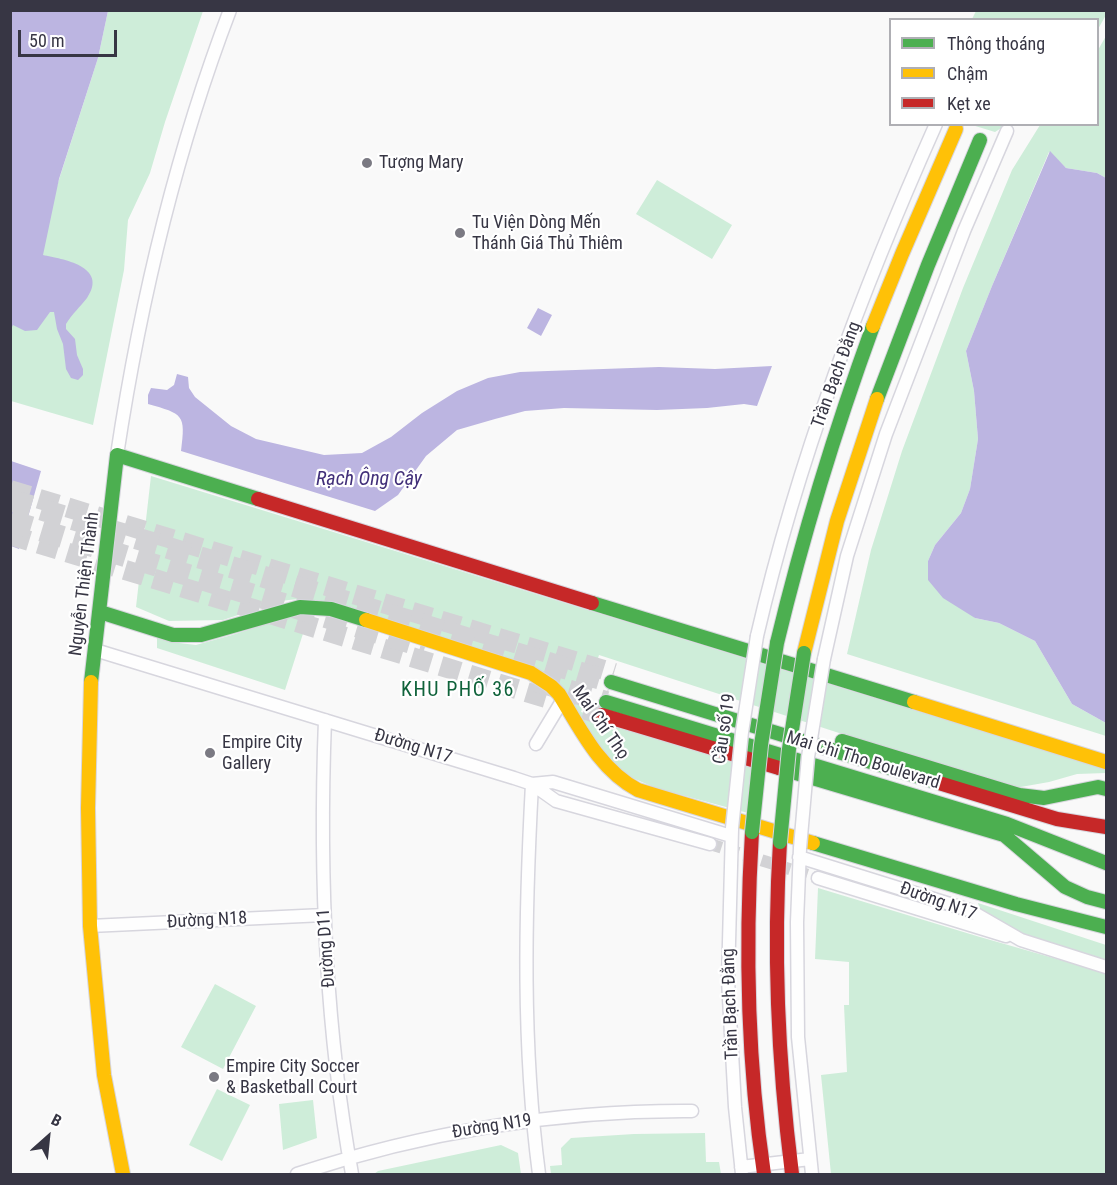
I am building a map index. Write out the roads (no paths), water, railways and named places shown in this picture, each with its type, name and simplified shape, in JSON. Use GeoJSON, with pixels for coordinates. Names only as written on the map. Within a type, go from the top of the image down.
{"type":"FeatureCollection","features":[{"type":"Feature","properties":{"kind":"main road","name":"Trần Bạch Đằng"},"geometry":{"type":"LineString","coordinates":[[763,1169],[752,1071],[748,990],[748,920],[752,832],[761,745],[777,643],[814,495],[861,359],[925,199],[956,129]]}},
{"type":"Feature","properties":{"kind":"main road"},"geometry":{"type":"LineString","coordinates":[[791,1168],[781,1069],[776,938],[780,842],[789,749],[804,653],[844,495],[888,369],[980,140]]}},
{"type":"Feature","properties":{"kind":"main road","name":"Nguyễn Thiện Thành"},"geometry":{"type":"LineString","coordinates":[[117,455],[89,695],[88,751],[90,926],[104,1075],[123,1174]]}},
{"type":"Feature","properties":{"kind":"main road"},"geometry":{"type":"LineString","coordinates":[[117,455],[1107,762]]}},
{"type":"Feature","properties":{"kind":"main road","name":"Mai Chí Thọ"},"geometry":{"type":"LineString","coordinates":[[100,612],[173,635],[201,635],[290,609],[314,607],[331,609],[531,673],[551,686],[595,753],[623,782],[638,790],[1016,904],[1107,927]]}},
{"type":"Feature","properties":{"kind":"main road","name":"Mai Chi Tho Boulevard"},"geometry":{"type":"LineString","coordinates":[[1107,789],[1098,788],[1044,798],[1019,795],[613,678],[1057,819],[1107,827]]}},
{"type":"Feature","properties":{"kind":"main road","name":"Mai Chí Thọ"},"geometry":{"type":"LineString","coordinates":[[604,708],[1004,835],[1065,887],[1087,897],[1107,902]]}},
{"type":"Feature","properties":{"kind":"main road","name":"Mai Chi Tho Boulevard"},"geometry":{"type":"LineString","coordinates":[[604,708],[1007,824],[1107,863]]}},
{"type":"Feature","properties":{"kind":"street","name":"Nguyễn Thiện Thành"},"geometry":{"type":"LineString","coordinates":[[117,455],[138,332],[164,217],[201,90],[230,10]]}},
{"type":"Feature","properties":{"kind":"street","name":"Cầu số 19"},"geometry":{"type":"LineString","coordinates":[[742,1171],[735,1107],[728,980],[731,832],[740,750],[758,636],[794,495],[843,352],[902,202],[935,126]]}},
{"type":"Feature","properties":{"kind":"street"},"geometry":{"type":"LineString","coordinates":[[812,1174],[798,1037],[796,934],[808,757],[824,659],[847,556],[907,376],[1007,131]]}},
{"type":"Feature","properties":{"kind":"street"},"geometry":{"type":"LineString","coordinates":[[843,352],[861,359]]}},
{"type":"Feature","properties":{"kind":"street"},"geometry":{"type":"LineString","coordinates":[[888,369],[907,376]]}},
{"type":"Feature","properties":{"kind":"street"},"geometry":{"type":"LineString","coordinates":[[763,613],[783,619]]}},
{"type":"Feature","properties":{"kind":"street"},"geometry":{"type":"LineString","coordinates":[[810,627],[830,634]]}},
{"type":"Feature","properties":{"kind":"street","name":"Đường N17"},"geometry":{"type":"LineString","coordinates":[[95,650],[532,784],[553,782],[731,832]]}},
{"type":"Feature","properties":{"kind":"street"},"geometry":{"type":"LineString","coordinates":[[536,744],[562,701]]}},
{"type":"Feature","properties":{"kind":"street","name":"Đường D11"},"geometry":{"type":"LineString","coordinates":[[325,720],[322,831],[324,915],[333,1037],[352,1174]]}},
{"type":"Feature","properties":{"kind":"street"},"geometry":{"type":"LineString","coordinates":[[532,784],[556,801],[710,844]]}},
{"type":"Feature","properties":{"kind":"street"},"geometry":{"type":"LineString","coordinates":[[532,784],[525,940],[528,1064],[539,1174]]}},
{"type":"Feature","properties":{"kind":"street","name":"Đường N17"},"geometry":{"type":"LineString","coordinates":[[800,853],[969,910],[1021,940],[1107,967]]}},
{"type":"Feature","properties":{"kind":"street"},"geometry":{"type":"LineString","coordinates":[[818,878],[971,927],[1021,940]]}},
{"type":"Feature","properties":{"kind":"street","name":"Đường N18"},"geometry":{"type":"LineString","coordinates":[[90,926],[324,915]]}},
{"type":"Feature","properties":{"kind":"street","name":"Đường N19"},"geometry":{"type":"LineString","coordinates":[[297,1174],[349,1158],[439,1136],[533,1120],[593,1114],[692,1111]]}},
{"type":"Feature","properties":{"kind":"street"},"geometry":{"type":"LineString","coordinates":[[742,1171],[791,1168],[810,1159]]}},
{"type":"Feature","properties":{"kind":"water"},"geometry":{"type":"Polygon","coordinates":[[[11,10],[108,11],[98,58],[59,179],[43,255],[80,266],[88,271],[92,278],[92,287],[87,298],[66,324],[66,329],[75,339],[77,355],[83,369],[83,375],[78,380],[71,378],[66,369],[63,344],[54,312],[50,312],[37,330],[25,331],[13,325],[11,329],[11,10]]]}},
{"type":"Feature","properties":{"kind":"water"},"geometry":{"type":"Polygon","coordinates":[[[1050,151],[1066,168],[1097,173],[1106,178],[1106,723],[1072,704],[1035,641],[999,623],[975,618],[943,598],[928,580],[928,561],[935,545],[961,513],[970,489],[978,439],[974,391],[966,351],[1050,151]]]}},
{"type":"Feature","properties":{"kind":"water"},"geometry":{"type":"Polygon","coordinates":[[[538,308],[552,315],[541,336],[527,328],[538,308]]]}},
{"type":"Feature","properties":{"kind":"water","name":"Rạch Ông Cậy"},"geometry":{"type":"Polygon","coordinates":[[[772,366],[757,406],[744,404],[657,410],[564,408],[525,411],[457,430],[426,456],[398,495],[375,511],[181,451],[183,429],[180,417],[169,410],[148,404],[151,388],[167,390],[174,385],[177,374],[188,377],[189,388],[195,397],[231,426],[256,439],[324,455],[362,453],[391,437],[422,413],[457,391],[488,378],[520,372],[772,366]]]}},
{"type":"Feature","properties":{"kind":"water"},"geometry":{"type":"Polygon","coordinates":[[[11,461],[41,471],[19,549],[11,546],[11,461]]]}},
{"type":"Feature","properties":{"kind":"tunnel"},"geometry":{"type":"LineString","coordinates":[[10,490],[614,673]]}},
{"type":"Feature","properties":{"kind":"tunnel"},"geometry":{"type":"LineString","coordinates":[[10,500],[611,682]]}},
{"type":"Feature","properties":{"kind":"tunnel"},"geometry":{"type":"LineString","coordinates":[[10,521],[425,647]]}},
{"type":"Feature","properties":{"kind":"tunnel"},"geometry":{"type":"LineString","coordinates":[[10,535],[602,715]]}},
{"type":"Feature","properties":{"kind":"tunnel"},"geometry":{"type":"LineString","coordinates":[[537,681],[606,702]]}},
{"type":"Feature","properties":{"kind":"tunnel"},"geometry":{"type":"LineString","coordinates":[[710,844],[818,878]]}},
{"type":"Feature","properties":{"kind":"place","name":"Tượng Mary"},"geometry":{"type":"Point","coordinates":[367,163]}},
{"type":"Feature","properties":{"kind":"place","name":"Tu Viện Dòng Mến Thánh Giá Thủ Thiêm"},"geometry":{"type":"Point","coordinates":[460,233]}},
{"type":"Feature","properties":{"kind":"place","name":"Empire City Gallery"},"geometry":{"type":"Point","coordinates":[210,753]}},
{"type":"Feature","properties":{"kind":"place","name":"Empire City Soccer & Basketball Court"},"geometry":{"type":"Point","coordinates":[214,1077]}},
{"type":"Feature","properties":{"kind":"district","name":"KHU PHỐ 36"},"geometry":{"type":"Point","coordinates":[458,691]}}]}
